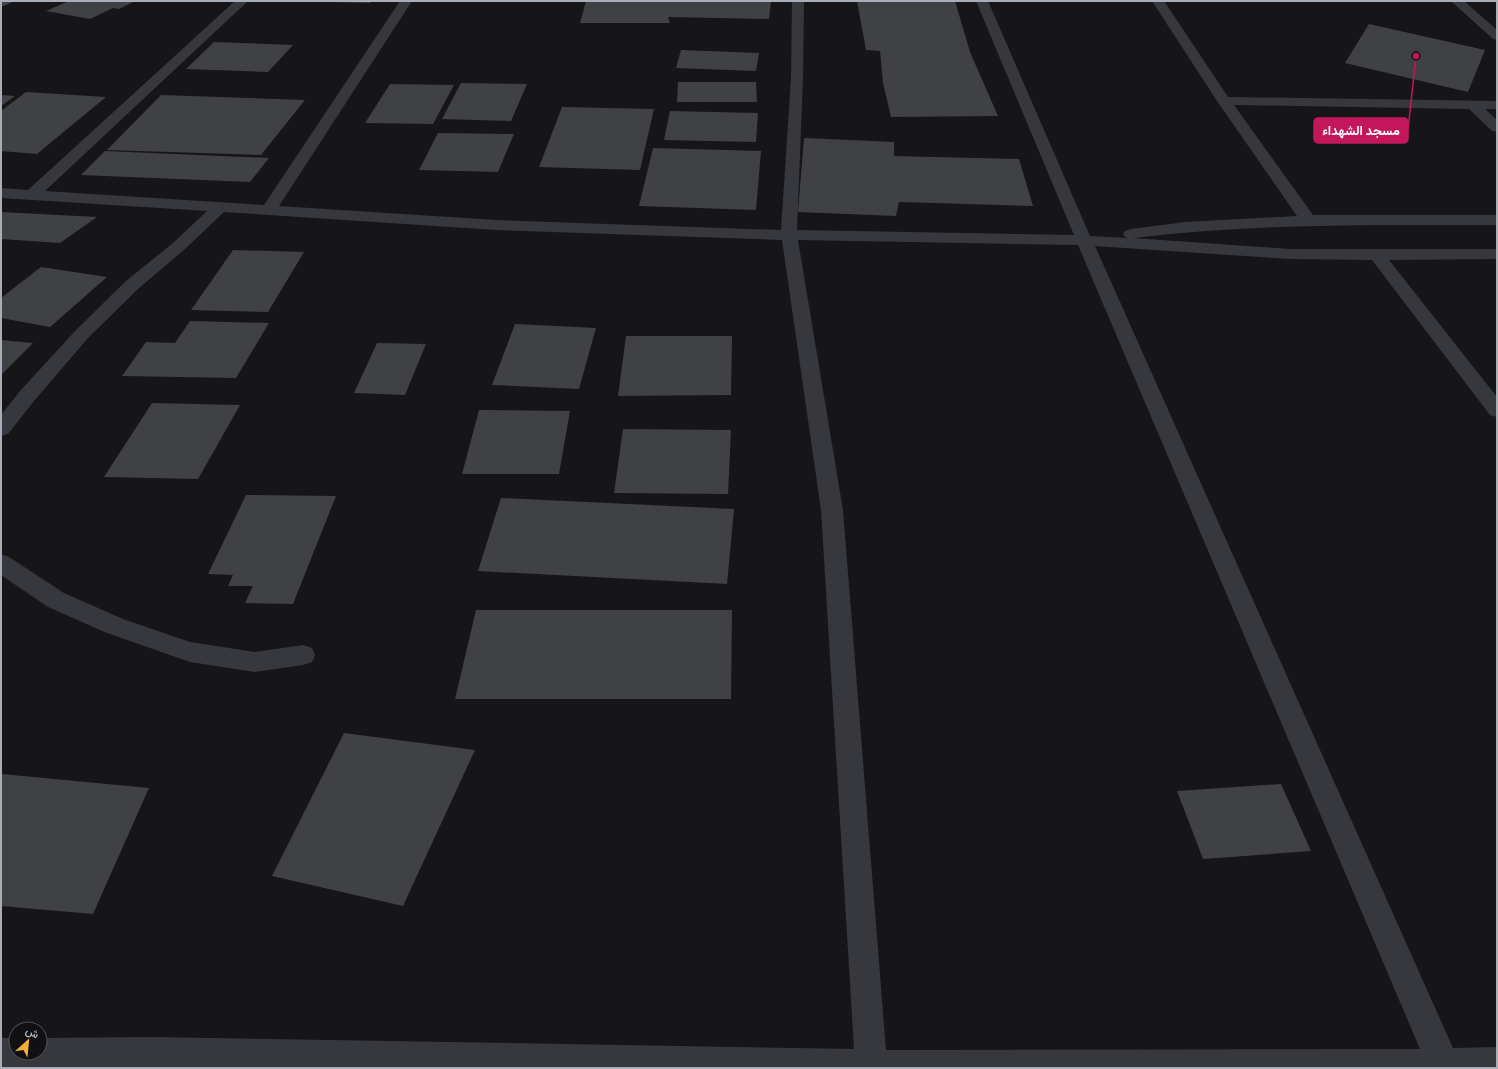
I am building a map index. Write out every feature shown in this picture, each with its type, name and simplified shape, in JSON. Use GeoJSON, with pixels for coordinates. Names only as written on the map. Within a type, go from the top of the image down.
{"type":"FeatureCollection","features":[{"type":"Feature","properties":{"kind":"street"},"geometry":{"type":"LineString","coordinates":[[32,195],[242,1]]}},
{"type":"Feature","properties":{"kind":"street"},"geometry":{"type":"LineString","coordinates":[[268,211],[406,1]]}},
{"type":"Feature","properties":{"kind":"street"},"geometry":{"type":"LineString","coordinates":[[798,1],[797,79],[789,235],[832,510],[871,1066]]}},
{"type":"Feature","properties":{"kind":"street"},"geometry":{"type":"LineString","coordinates":[[982,1],[1084,240],[1445,1067]]}},
{"type":"Feature","properties":{"kind":"street"},"geometry":{"type":"LineString","coordinates":[[1158,1],[1224,101],[1308,220]]}},
{"type":"Feature","properties":{"kind":"street"},"geometry":{"type":"LineString","coordinates":[[1456,1],[1497,36]]}},
{"type":"Feature","properties":{"kind":"street"},"geometry":{"type":"LineString","coordinates":[[1224,101],[1474,106],[1497,105]]}},
{"type":"Feature","properties":{"kind":"street"},"geometry":{"type":"LineString","coordinates":[[1474,106],[1497,128]]}},
{"type":"Feature","properties":{"kind":"street"},"geometry":{"type":"LineString","coordinates":[[1,193],[496,225],[789,235],[1084,240],[1251,252],[1377,255],[1497,254]]}},
{"type":"Feature","properties":{"kind":"street"},"geometry":{"type":"LineString","coordinates":[[1,429],[27,396],[82,334],[132,285],[179,246],[219,208]]}},
{"type":"Feature","properties":{"kind":"street"},"geometry":{"type":"LineString","coordinates":[[1084,240],[1185,228],[1308,220],[1497,220]]}},
{"type":"Feature","properties":{"kind":"street"},"geometry":{"type":"LineString","coordinates":[[1377,255],[1497,410]]}},
{"type":"Feature","properties":{"kind":"street"},"geometry":{"type":"LineString","coordinates":[[1,563],[56,600],[115,626],[190,652],[255,662],[302,655]]}},
{"type":"Feature","properties":{"kind":"street"},"geometry":{"type":"LineString","coordinates":[[1,1054],[150,1060],[627,1065],[1445,1067],[1497,1063]]}},
{"type":"Feature","properties":{"kind":"building"},"geometry":{"type":"Polygon","coordinates":[[[1,1],[15,1],[1,7],[1,1]]]}},
{"type":"Feature","properties":{"kind":"building"},"geometry":{"type":"Polygon","coordinates":[[[69,1],[135,1],[119,9],[113,8],[90,19],[46,11],[69,1]]]}},
{"type":"Feature","properties":{"kind":"building"},"geometry":{"type":"Polygon","coordinates":[[[331,1],[372,1],[370,3],[331,1]]]}},
{"type":"Feature","properties":{"kind":"building"},"geometry":{"type":"Polygon","coordinates":[[[586,1],[771,1],[769,19],[668,17],[670,23],[580,23],[586,1]]]}},
{"type":"Feature","properties":{"kind":"building"},"geometry":{"type":"Polygon","coordinates":[[[857,1],[955,1],[970,52],[998,116],[891,117],[883,83],[880,51],[866,50],[857,1]]]}},
{"type":"Feature","properties":{"kind":"building"},"geometry":{"type":"Polygon","coordinates":[[[1369,24],[1485,50],[1468,92],[1345,63],[1369,24]]]}},
{"type":"Feature","properties":{"kind":"building"},"geometry":{"type":"Polygon","coordinates":[[[214,42],[293,45],[268,72],[186,69],[214,42]]]}},
{"type":"Feature","properties":{"kind":"building"},"geometry":{"type":"Polygon","coordinates":[[[681,50],[759,53],[756,71],[676,68],[681,50]]]}},
{"type":"Feature","properties":{"kind":"building"},"geometry":{"type":"Polygon","coordinates":[[[678,82],[756,82],[757,102],[677,102],[678,82]]]}},
{"type":"Feature","properties":{"kind":"building"},"geometry":{"type":"Polygon","coordinates":[[[461,83],[527,84],[511,121],[442,119],[461,83]]]}},
{"type":"Feature","properties":{"kind":"building"},"geometry":{"type":"Polygon","coordinates":[[[390,84],[454,85],[433,124],[365,123],[390,84]]]}},
{"type":"Feature","properties":{"kind":"building"},"geometry":{"type":"Polygon","coordinates":[[[26,92],[106,97],[37,154],[1,151],[1,111],[26,92]]]}},
{"type":"Feature","properties":{"kind":"building"},"geometry":{"type":"Polygon","coordinates":[[[1,95],[15,96],[1,106],[1,95]]]}},
{"type":"Feature","properties":{"kind":"building"},"geometry":{"type":"Polygon","coordinates":[[[161,95],[305,100],[261,155],[107,150],[161,95]]]}},
{"type":"Feature","properties":{"kind":"building"},"geometry":{"type":"Polygon","coordinates":[[[562,107],[654,109],[640,170],[539,167],[562,107]]]}},
{"type":"Feature","properties":{"kind":"building"},"geometry":{"type":"Polygon","coordinates":[[[670,111],[758,113],[756,142],[664,140],[670,111]]]}},
{"type":"Feature","properties":{"kind":"building"},"geometry":{"type":"Polygon","coordinates":[[[438,133],[514,134],[498,172],[419,170],[438,133]]]}},
{"type":"Feature","properties":{"kind":"building"},"geometry":{"type":"Polygon","coordinates":[[[804,138],[894,142],[894,156],[1019,159],[1033,206],[899,202],[896,216],[798,212],[804,138]]]}},
{"type":"Feature","properties":{"kind":"building"},"geometry":{"type":"Polygon","coordinates":[[[653,148],[761,151],[756,210],[639,206],[653,148]]]}},
{"type":"Feature","properties":{"kind":"building"},"geometry":{"type":"Polygon","coordinates":[[[105,151],[269,158],[250,182],[81,175],[105,151]]]}},
{"type":"Feature","properties":{"kind":"building"},"geometry":{"type":"Polygon","coordinates":[[[1,212],[97,217],[60,243],[1,239],[1,212]]]}},
{"type":"Feature","properties":{"kind":"building"},"geometry":{"type":"Polygon","coordinates":[[[233,250],[304,252],[268,312],[191,310],[233,250]]]}},
{"type":"Feature","properties":{"kind":"building"},"geometry":{"type":"Polygon","coordinates":[[[41,267],[107,277],[50,327],[1,318],[1,298],[41,267]]]}},
{"type":"Feature","properties":{"kind":"building"},"geometry":{"type":"Polygon","coordinates":[[[190,321],[269,323],[236,378],[122,376],[146,342],[175,343],[190,321]]]}},
{"type":"Feature","properties":{"kind":"building"},"geometry":{"type":"Polygon","coordinates":[[[515,324],[596,328],[579,389],[492,385],[515,324]]]}},
{"type":"Feature","properties":{"kind":"building"},"geometry":{"type":"Polygon","coordinates":[[[626,336],[732,336],[731,395],[618,396],[626,336]]]}},
{"type":"Feature","properties":{"kind":"building"},"geometry":{"type":"Polygon","coordinates":[[[1,340],[33,343],[1,375],[1,340]]]}},
{"type":"Feature","properties":{"kind":"building"},"geometry":{"type":"Polygon","coordinates":[[[377,343],[426,344],[405,395],[354,393],[377,343]]]}},
{"type":"Feature","properties":{"kind":"building"},"geometry":{"type":"Polygon","coordinates":[[[152,403],[240,405],[198,479],[104,477],[152,403]]]}},
{"type":"Feature","properties":{"kind":"building"},"geometry":{"type":"Polygon","coordinates":[[[479,410],[570,411],[559,474],[462,474],[479,410]]]}},
{"type":"Feature","properties":{"kind":"building"},"geometry":{"type":"Polygon","coordinates":[[[623,429],[731,430],[728,494],[614,493],[623,429]]]}},
{"type":"Feature","properties":{"kind":"building"},"geometry":{"type":"Polygon","coordinates":[[[246,495],[336,496],[293,604],[245,603],[253,586],[228,586],[233,575],[208,574],[246,495]]]}},
{"type":"Feature","properties":{"kind":"building"},"geometry":{"type":"Polygon","coordinates":[[[501,498],[734,509],[727,584],[478,571],[501,498]]]}},
{"type":"Feature","properties":{"kind":"building"},"geometry":{"type":"Polygon","coordinates":[[[476,610],[732,610],[731,699],[455,699],[476,610]]]}},
{"type":"Feature","properties":{"kind":"building"},"geometry":{"type":"Polygon","coordinates":[[[344,733],[475,750],[403,906],[272,876],[344,733]]]}},
{"type":"Feature","properties":{"kind":"building"},"geometry":{"type":"Polygon","coordinates":[[[2,774],[149,788],[93,914],[1,906],[2,774]]]}},
{"type":"Feature","properties":{"kind":"building"},"geometry":{"type":"Polygon","coordinates":[[[1281,784],[1311,851],[1203,859],[1177,791],[1281,784]]]}},
{"type":"Feature","properties":{"kind":"place","name":"مسجد الشهداء"},"geometry":{"type":"Point","coordinates":[1416,56]}}]}
